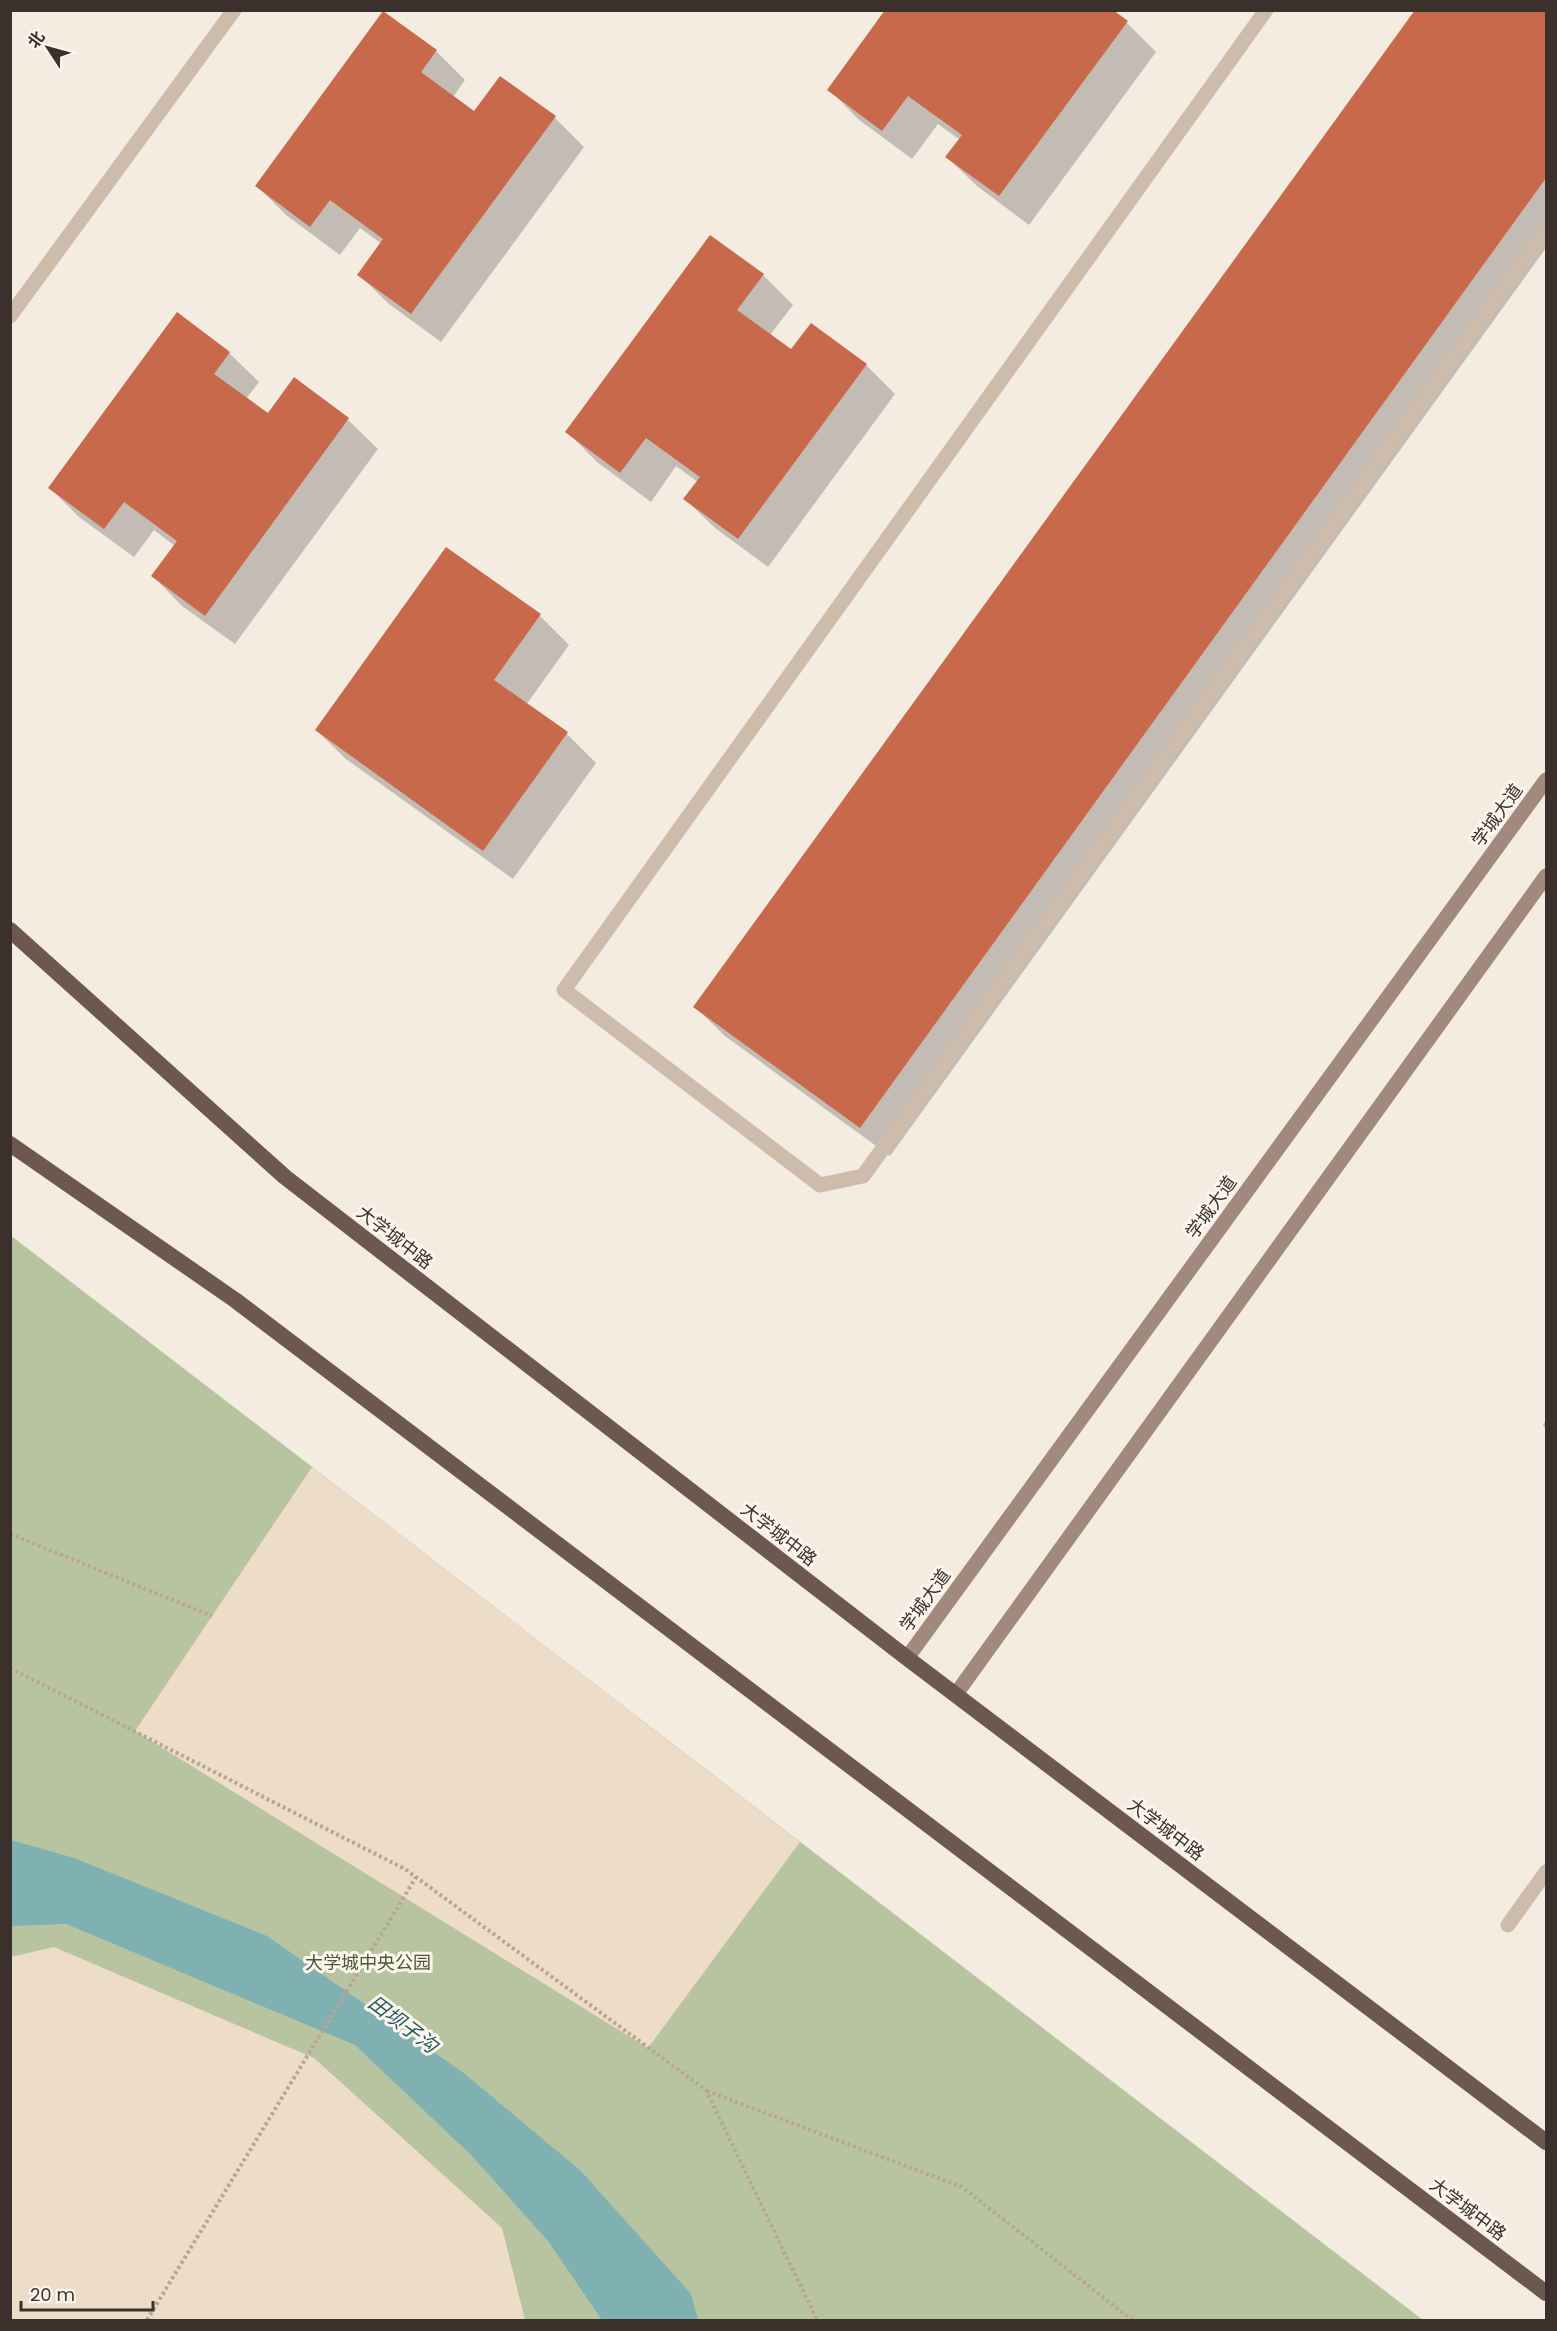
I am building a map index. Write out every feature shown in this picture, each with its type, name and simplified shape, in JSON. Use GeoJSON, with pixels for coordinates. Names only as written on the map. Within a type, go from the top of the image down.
{"type":"FeatureCollection","features":[{"type":"Feature","properties":{"kind":"highway","name":"大学城中路"},"geometry":{"type":"LineString","coordinates":[[10,930],[285,1177],[907,1658],[1546,2142]]}},
{"type":"Feature","properties":{"kind":"highway","name":"大学城中路"},"geometry":{"type":"LineString","coordinates":[[10,1144],[235,1300],[1546,2293]]}},
{"type":"Feature","properties":{"kind":"main road","name":"学城大道"},"geometry":{"type":"LineString","coordinates":[[907,1658],[1546,780]]}},
{"type":"Feature","properties":{"kind":"main road"},"geometry":{"type":"LineString","coordinates":[[956,1694],[1546,876]]}},
{"type":"Feature","properties":{"kind":"street"},"geometry":{"type":"LineString","coordinates":[[10,316],[234,10]]}},
{"type":"Feature","properties":{"kind":"street"},"geometry":{"type":"LineString","coordinates":[[1266,10],[564,990],[820,1185],[863,1176],[1546,229]]}},
{"type":"Feature","properties":{"kind":"street"},"geometry":{"type":"LineString","coordinates":[[1508,1925],[1546,1872]]}},
{"type":"Feature","properties":{"kind":"path"},"geometry":{"type":"LineString","coordinates":[[10,1534],[212,1616]]}},
{"type":"Feature","properties":{"kind":"path"},"geometry":{"type":"LineString","coordinates":[[10,1668],[395,1863],[706,2090],[962,2187],[1132,2320]]}},
{"type":"Feature","properties":{"kind":"path"},"geometry":{"type":"LineString","coordinates":[[147,2320],[416,1877]]}},
{"type":"Feature","properties":{"kind":"path"},"geometry":{"type":"LineString","coordinates":[[706,2090],[817,2320]]}},
{"type":"Feature","properties":{"kind":"green space","name":"大学城中央公园"},"geometry":{"type":"Polygon","coordinates":[[[10,1235],[1423,2320],[11,2320],[10,1235]]]}},
{"type":"Feature","properties":{"kind":"shaded area"},"geometry":{"type":"Polygon","coordinates":[[[312,1467],[800,1842],[648,2048],[135,1731],[312,1467]]]}},
{"type":"Feature","properties":{"kind":"shaded area"},"geometry":{"type":"Polygon","coordinates":[[[54,1947],[314,2058],[502,2228],[525,2320],[11,2320],[11,1957],[54,1947]]]}},
{"type":"Feature","properties":{"kind":"water"},"geometry":{"type":"Polygon","coordinates":[[[11,1840],[74,1858],[267,1936],[465,2074],[581,2171],[691,2294],[698,2320],[602,2320],[548,2241],[471,2155],[355,2045],[66,1924],[11,1926],[11,1840]]]}},
{"type":"Feature","properties":{"kind":"building"},"geometry":{"type":"Polygon","coordinates":[[[885,10],[1113,10],[1128,21],[999,196],[945,157],[962,135],[908,96],[882,131],[827,90],[885,10]]]}},
{"type":"Feature","properties":{"kind":"building"},"geometry":{"type":"Polygon","coordinates":[[[1415,10],[1546,10],[1546,178],[860,1128],[693,1007],[1415,10]]]}},
{"type":"Feature","properties":{"kind":"building"},"geometry":{"type":"Polygon","coordinates":[[[383,11],[437,50],[421,72],[474,111],[500,76],[556,116],[411,314],[357,275],[383,239],[330,200],[310,227],[255,186],[383,11]]]}},
{"type":"Feature","properties":{"kind":"building"},"geometry":{"type":"Polygon","coordinates":[[[710,235],[764,274],[737,310],[791,349],[811,323],[867,364],[738,539],[683,499],[700,477],[646,438],[620,473],[565,432],[710,235]]]}},
{"type":"Feature","properties":{"kind":"building"},"geometry":{"type":"Polygon","coordinates":[[[177,312],[230,352],[214,374],[268,413],[294,377],[349,418],[205,616],[151,576],[177,541],[124,502],[104,529],[48,488],[177,312]]]}},
{"type":"Feature","properties":{"kind":"building"},"geometry":{"type":"Polygon","coordinates":[[[446,547],[541,614],[494,680],[568,732],[483,851],[315,730],[446,547]]]}},
{"type":"Feature","properties":{"kind":"water label","name":"田坝子沟"},"geometry":{"type":"Point","coordinates":[403,2024]}}]}
